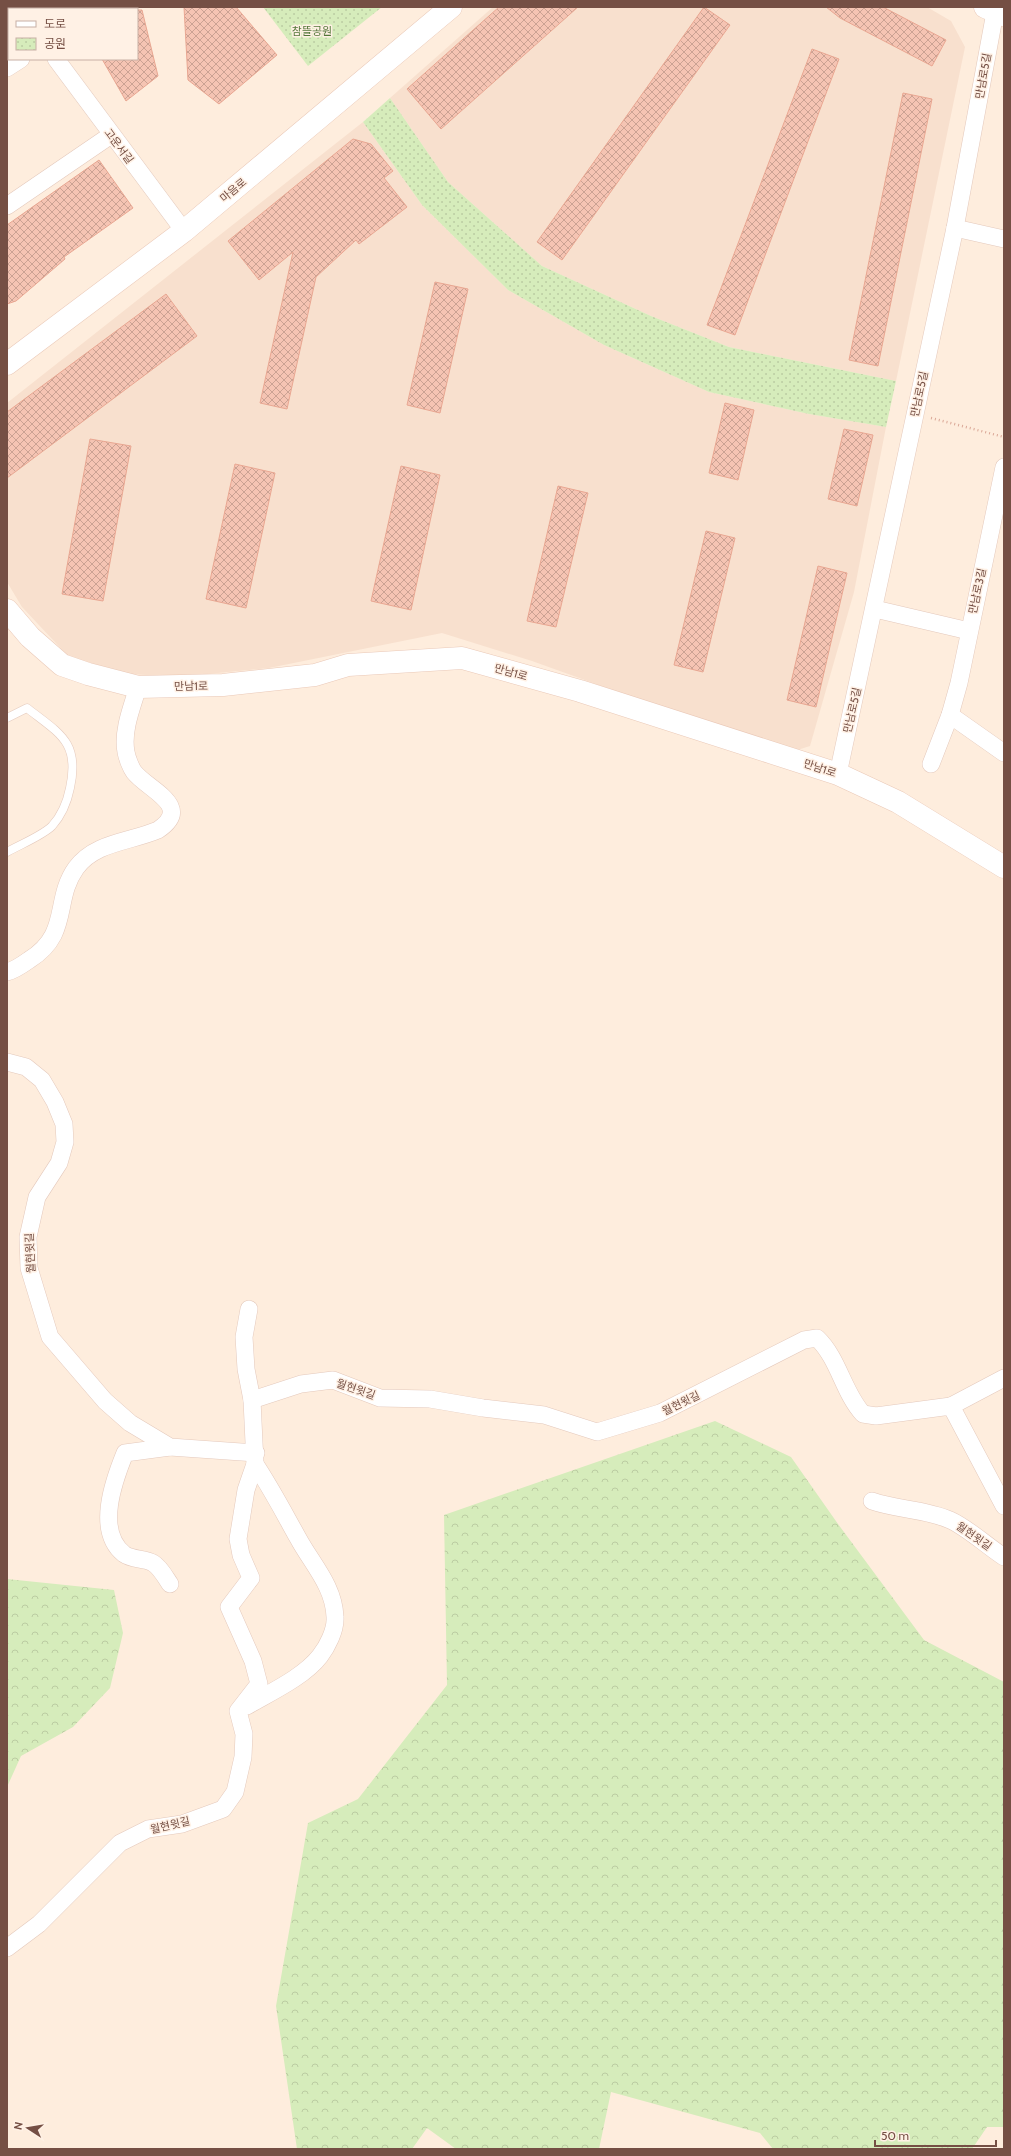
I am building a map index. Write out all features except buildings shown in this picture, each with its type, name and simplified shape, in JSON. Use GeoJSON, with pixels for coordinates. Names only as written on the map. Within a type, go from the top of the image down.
{"type":"FeatureCollection","features":[{"type":"Feature","properties":{"kind":"street","name":"마음로"},"geometry":{"type":"LineString","coordinates":[[7,364],[184,232],[451,7]]}},
{"type":"Feature","properties":{"kind":"street","name":"만남로5길"},"geometry":{"type":"LineString","coordinates":[[838,774],[875,609],[955,228],[995,10]]}},
{"type":"Feature","properties":{"kind":"street"},"geometry":{"type":"LineString","coordinates":[[7,68],[19,60]]}},
{"type":"Feature","properties":{"kind":"street","name":"고운서길"},"geometry":{"type":"LineString","coordinates":[[57,60],[184,232]]}},
{"type":"Feature","properties":{"kind":"street"},"geometry":{"type":"LineString","coordinates":[[7,206],[111,135]]}},
{"type":"Feature","properties":{"kind":"street"},"geometry":{"type":"LineString","coordinates":[[955,228],[1004,239]]}},
{"type":"Feature","properties":{"kind":"street","name":"만남로3길"},"geometry":{"type":"LineString","coordinates":[[931,764],[950,715],[958,683],[1004,467]]}},
{"type":"Feature","properties":{"kind":"street"},"geometry":{"type":"LineString","coordinates":[[875,609],[969,631]]}},
{"type":"Feature","properties":{"kind":"street","name":"만남1로"},"geometry":{"type":"LineString","coordinates":[[7,611],[30,637],[62,665],[88,674],[138,687],[223,685],[315,674],[348,665],[462,658],[580,691],[838,774],[898,802],[1004,867]]}},
{"type":"Feature","properties":{"kind":"street"},"geometry":{"type":"LineString","coordinates":[[7,972],[32,958],[46,947],[56,931],[70,878],[76,868],[92,852],[109,845],[158,830],[165,825],[171,815],[171,807],[159,792],[134,772],[126,754],[125,736],[138,687]]}},
{"type":"Feature","properties":{"kind":"street"},"geometry":{"type":"LineString","coordinates":[[950,715],[1004,753]]}},
{"type":"Feature","properties":{"kind":"street","name":"월현윗길"},"geometry":{"type":"LineString","coordinates":[[7,1062],[26,1067],[42,1080],[55,1102],[64,1124],[65,1142],[59,1163],[36,1197],[28,1237],[29,1268],[50,1337],[104,1401],[130,1423],[170,1447]]}},
{"type":"Feature","properties":{"kind":"street"},"geometry":{"type":"LineString","coordinates":[[238,1711],[259,1684],[253,1661],[229,1607],[251,1578],[241,1555],[238,1538],[246,1490],[256,1459],[252,1400],[246,1369],[244,1337],[248,1309]]}},
{"type":"Feature","properties":{"kind":"street","name":"월현윗길"},"geometry":{"type":"LineString","coordinates":[[252,1400],[301,1384],[333,1380],[380,1398],[430,1399],[483,1408],[544,1415],[597,1432],[660,1413],[804,1340],[817,1338],[826,1347],[854,1404],[863,1414],[876,1416],[951,1406]]}},
{"type":"Feature","properties":{"kind":"street"},"geometry":{"type":"LineString","coordinates":[[1004,1378],[951,1406],[1004,1506]]}},
{"type":"Feature","properties":{"kind":"street","name":"월현윗길"},"geometry":{"type":"LineString","coordinates":[[170,1584],[154,1563],[125,1555],[117,1546],[111,1533],[109,1514],[110,1496],[125,1453],[170,1447],[256,1459]]}},
{"type":"Feature","properties":{"kind":"street"},"geometry":{"type":"LineString","coordinates":[[238,1711],[303,1672],[320,1657],[331,1636],[335,1619],[334,1604],[323,1578],[299,1540],[256,1459]]}},
{"type":"Feature","properties":{"kind":"street","name":"월현윗길"},"geometry":{"type":"LineString","coordinates":[[872,1501],[891,1508],[922,1511],[951,1520],[1004,1557]]}},
{"type":"Feature","properties":{"kind":"street","name":"월현윗길"},"geometry":{"type":"LineString","coordinates":[[7,1948],[38,1924],[120,1844],[148,1829],[182,1824],[223,1809],[236,1792],[242,1757],[244,1734],[238,1711]]}},
{"type":"Feature","properties":{"kind":"lane"},"geometry":{"type":"LineString","coordinates":[[7,718],[27,708],[60,734],[73,755],[74,771],[66,806],[51,827],[7,852]]}},
{"type":"Feature","properties":{"kind":"path"},"geometry":{"type":"LineString","coordinates":[[915,414],[1004,437]]}},
{"type":"Feature","properties":{"kind":"shaded area"},"geometry":{"type":"Polygon","coordinates":[[[493,7],[927,7],[951,21],[965,47],[896,381],[729,347],[651,316],[542,266],[448,182],[390,98],[493,7]]]}},
{"type":"Feature","properties":{"kind":"shaded area"},"geometry":{"type":"Polygon","coordinates":[[[363,122],[422,205],[508,290],[604,345],[709,392],[809,414],[886,427],[854,592],[810,746],[788,753],[532,661],[442,633],[269,668],[176,677],[131,674],[69,657],[22,607],[7,582],[7,403],[363,122]]]}},
{"type":"Feature","properties":{"kind":"green space","name":"참뜰공원"},"geometry":{"type":"Polygon","coordinates":[[[263,7],[382,7],[308,66],[263,7]]]}},
{"type":"Feature","properties":{"kind":"green space"},"geometry":{"type":"Polygon","coordinates":[[[390,98],[448,182],[542,266],[651,316],[729,347],[896,381],[886,427],[809,414],[709,392],[604,345],[508,290],[422,205],[363,122],[390,98]]]}},
{"type":"Feature","properties":{"kind":"green space"},"geometry":{"type":"Polygon","coordinates":[[[715,1421],[791,1457],[838,1524],[924,1640],[1004,1682],[1004,2127],[987,2127],[972,2149],[773,2149],[760,2133],[611,2092],[599,2149],[456,2149],[427,2128],[412,2149],[297,2149],[276,2006],[308,1823],[358,1799],[447,1685],[444,1515],[715,1421]]]}},
{"type":"Feature","properties":{"kind":"green space"},"geometry":{"type":"Polygon","coordinates":[[[7,1579],[114,1590],[123,1633],[110,1688],[73,1727],[21,1756],[7,1787],[7,1579]]]}}]}
